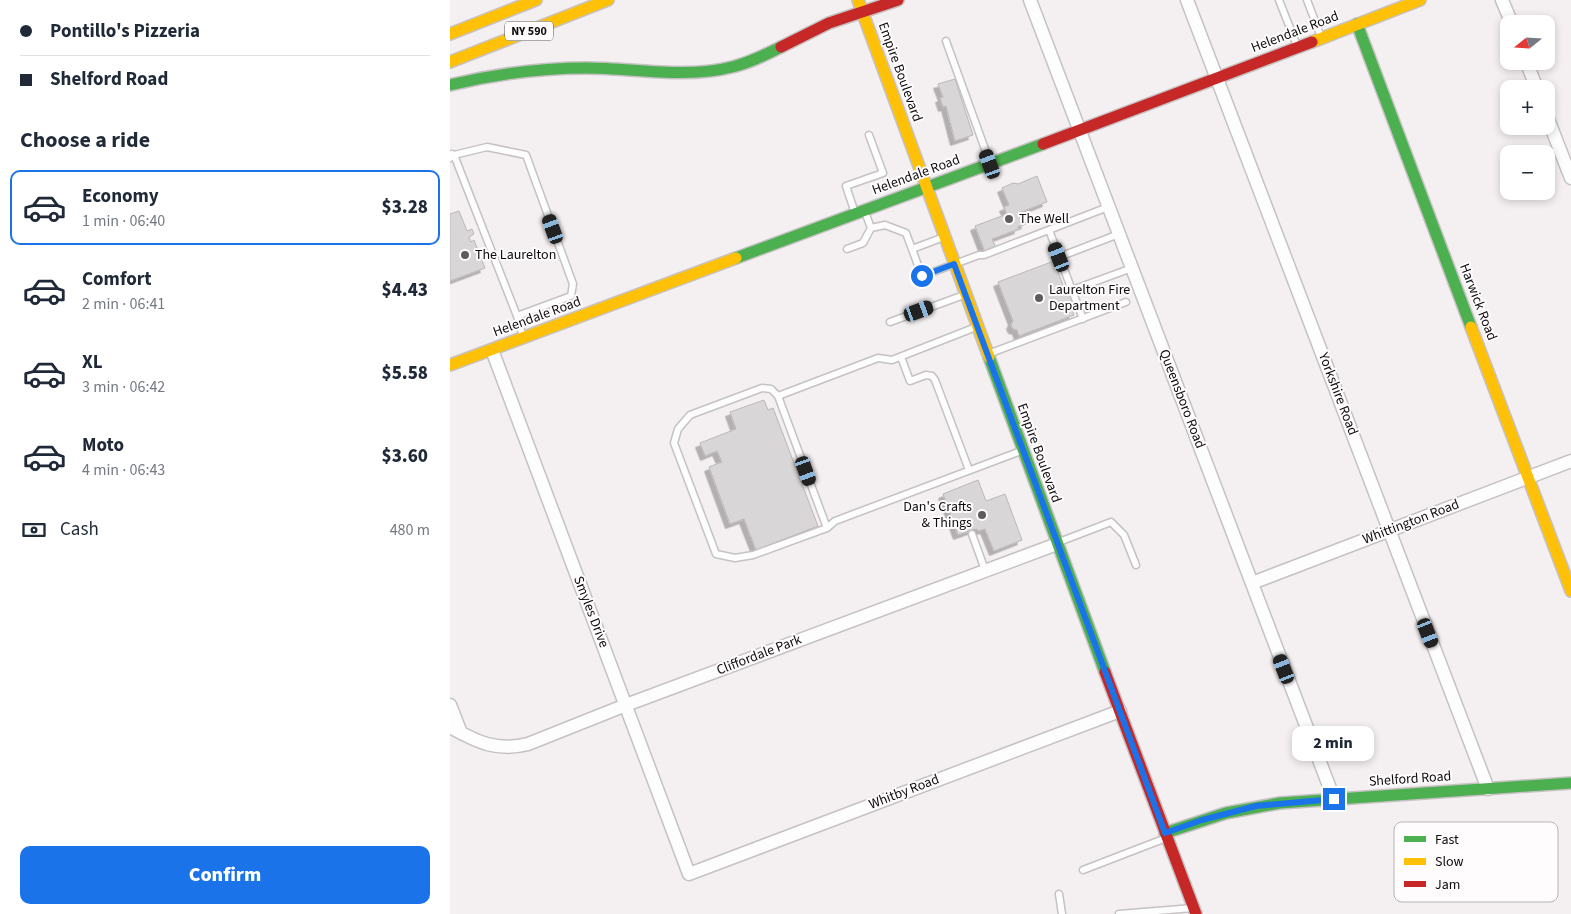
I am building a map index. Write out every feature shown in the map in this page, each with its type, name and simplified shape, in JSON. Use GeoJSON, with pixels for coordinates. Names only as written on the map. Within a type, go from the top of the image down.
{"type":"FeatureCollection","features":[{"type":"Feature","properties":{"kind":"main road","name":"NY 590"},"geometry":{"type":"LineString","coordinates":[[450,34],[536,0]]}},
{"type":"Feature","properties":{"kind":"main road","name":"NY 590"},"geometry":{"type":"LineString","coordinates":[[450,62],[608,0]]}},
{"type":"Feature","properties":{"kind":"main road","name":"Empire Boulevard"},"geometry":{"type":"LineString","coordinates":[[858,0],[1056,544],[1195,911]]}},
{"type":"Feature","properties":{"kind":"main road"},"geometry":{"type":"LineString","coordinates":[[450,85],[501,74],[556,68],[606,68],[681,72],[705,72],[726,69],[758,59],[819,27],[898,0]]}},
{"type":"Feature","properties":{"kind":"main road","name":"Helendale Road"},"geometry":{"type":"LineString","coordinates":[[450,365],[1079,131],[1420,0]]}},
{"type":"Feature","properties":{"kind":"main road","name":"Harwick Road"},"geometry":{"type":"LineString","coordinates":[[1357,24],[1571,591]]}},
{"type":"Feature","properties":{"kind":"main road","name":"Shelford Road"},"geometry":{"type":"LineString","coordinates":[[1166,835],[1202,820],[1256,806],[1334,799],[1571,784]]}},
{"type":"Feature","properties":{"kind":"street","name":"Queensboro Road"},"geometry":{"type":"LineString","coordinates":[[1030,0],[1334,799]]}},
{"type":"Feature","properties":{"kind":"street","name":"Yorkshire Road"},"geometry":{"type":"LineString","coordinates":[[1187,0],[1488,789]]}},
{"type":"Feature","properties":{"kind":"street"},"geometry":{"type":"LineString","coordinates":[[1502,0],[1508,15]]}},
{"type":"Feature","properties":{"kind":"street"},"geometry":{"type":"LineString","coordinates":[[1554,135],[1571,178]]}},
{"type":"Feature","properties":{"kind":"street","name":"Smyles Drive"},"geometry":{"type":"LineString","coordinates":[[492,350],[689,874]]}},
{"type":"Feature","properties":{"kind":"street","name":"Whittington Road"},"geometry":{"type":"LineString","coordinates":[[1252,583],[1571,461]]}},
{"type":"Feature","properties":{"kind":"street","name":"Cliffordale Park"},"geometry":{"type":"LineString","coordinates":[[455,730],[492,746],[506,748],[528,744],[626,705],[1056,544]]}},
{"type":"Feature","properties":{"kind":"street"},"geometry":{"type":"LineString","coordinates":[[450,705],[455,730]]}},
{"type":"Feature","properties":{"kind":"street","name":"Whitby Road"},"geometry":{"type":"LineString","coordinates":[[689,874],[1120,711]]}},
{"type":"Feature","properties":{"kind":"lane"},"geometry":{"type":"LineString","coordinates":[[1280,0],[1297,47]]}},
{"type":"Feature","properties":{"kind":"lane"},"geometry":{"type":"LineString","coordinates":[[1308,0],[1322,38]]}},
{"type":"Feature","properties":{"kind":"lane"},"geometry":{"type":"LineString","coordinates":[[946,42],[990,164]]}},
{"type":"Feature","properties":{"kind":"lane"},"geometry":{"type":"LineString","coordinates":[[869,135],[883,173],[846,186],[871,228]]}},
{"type":"Feature","properties":{"kind":"lane"},"geometry":{"type":"LineString","coordinates":[[517,316],[571,296],[574,284],[526,155],[487,147],[451,155],[517,316],[523,338]]}},
{"type":"Feature","properties":{"kind":"lane"},"geometry":{"type":"LineString","coordinates":[[871,228],[885,225],[906,234],[922,276],[979,255],[984,255],[1108,207]]}},
{"type":"Feature","properties":{"kind":"lane"},"geometry":{"type":"LineString","coordinates":[[847,249],[864,243],[871,228]]}},
{"type":"Feature","properties":{"kind":"lane"},"geometry":{"type":"LineString","coordinates":[[1049,230],[1083,319]]}},
{"type":"Feature","properties":{"kind":"lane"},"geometry":{"type":"LineString","coordinates":[[1059,257],[1119,234]]}},
{"type":"Feature","properties":{"kind":"lane"},"geometry":{"type":"LineString","coordinates":[[912,249],[944,237]]}},
{"type":"Feature","properties":{"kind":"lane"},"geometry":{"type":"LineString","coordinates":[[1072,290],[1132,268]]}},
{"type":"Feature","properties":{"kind":"lane"},"geometry":{"type":"LineString","coordinates":[[890,322],[965,294]]}},
{"type":"Feature","properties":{"kind":"lane"},"geometry":{"type":"LineString","coordinates":[[987,354],[1126,302]]}},
{"type":"Feature","properties":{"kind":"lane"},"geometry":{"type":"LineString","coordinates":[[778,396],[878,358],[892,360],[901,357],[977,327]]}},
{"type":"Feature","properties":{"kind":"lane"},"geometry":{"type":"LineString","coordinates":[[901,357],[910,381],[926,375],[932,376],[935,380],[969,470]]}},
{"type":"Feature","properties":{"kind":"lane"},"geometry":{"type":"LineString","coordinates":[[827,528],[778,396],[771,389],[762,388],[690,415],[678,429],[674,443],[716,554],[735,558],[754,556],[827,528],[835,521],[1022,451]]}},
{"type":"Feature","properties":{"kind":"lane"},"geometry":{"type":"LineString","coordinates":[[1056,544],[1112,522],[1124,535],[1136,565]]}},
{"type":"Feature","properties":{"kind":"lane"},"geometry":{"type":"LineString","coordinates":[[972,534],[985,570]]}},
{"type":"Feature","properties":{"kind":"lane"},"geometry":{"type":"LineString","coordinates":[[1083,870],[1166,835]]}},
{"type":"Feature","properties":{"kind":"lane"},"geometry":{"type":"LineString","coordinates":[[1059,894],[1062,914]]}},
{"type":"Feature","properties":{"kind":"lane"},"geometry":{"type":"LineString","coordinates":[[1119,914],[1195,911]]}},
{"type":"Feature","properties":{"kind":"building"},"geometry":{"type":"Polygon","coordinates":[[[955,79],[973,135],[955,141],[946,106],[943,107],[940,98],[943,97],[938,84],[955,79]]]}},
{"type":"Feature","properties":{"kind":"building","name":"The Well"},"geometry":{"type":"Polygon","coordinates":[[[1037,176],[1047,202],[1021,212],[1026,224],[1018,227],[1019,229],[992,239],[996,248],[985,252],[975,226],[1007,214],[1004,207],[1009,205],[1002,188],[1037,176]]]}},
{"type":"Feature","properties":{"kind":"building","name":"The Laurelton"},"geometry":{"type":"Polygon","coordinates":[[[459,211],[467,231],[472,229],[474,234],[469,237],[471,242],[474,240],[485,268],[450,281],[450,214],[459,211]]]}},
{"type":"Feature","properties":{"kind":"building","name":"Laurelton Fire Department"},"geometry":{"type":"Polygon","coordinates":[[[1054,261],[1067,296],[1071,294],[1074,301],[1069,303],[1074,315],[1019,336],[1017,330],[1013,329],[1011,325],[1013,321],[998,282],[1054,261]]]}},
{"type":"Feature","properties":{"kind":"building"},"geometry":{"type":"Polygon","coordinates":[[[764,400],[768,410],[773,408],[818,526],[756,550],[744,519],[730,524],[709,467],[722,462],[717,451],[705,456],[700,443],[736,429],[730,412],[764,400]]]}},
{"type":"Feature","properties":{"kind":"building","name":"Dan's Crafts & Things"},"geometry":{"type":"Polygon","coordinates":[[[978,480],[986,501],[1005,494],[1022,540],[994,551],[985,529],[972,530],[958,535],[943,494],[978,480]]]}},
{"type":"Feature","properties":{"kind":"traffic: fast"},"geometry":{"type":"LineString","coordinates":[[1357,24],[1471,327]]}},
{"type":"Feature","properties":{"kind":"traffic: fast"},"geometry":{"type":"LineString","coordinates":[[450,85],[501,75],[552,69],[605,68],[678,73],[714,70],[745,63],[781,47]]}},
{"type":"Feature","properties":{"kind":"traffic: fast"},"geometry":{"type":"LineString","coordinates":[[736,258],[1043,144]]}},
{"type":"Feature","properties":{"kind":"traffic: fast"},"geometry":{"type":"LineString","coordinates":[[989,357],[1105,672]]}},
{"type":"Feature","properties":{"kind":"traffic: fast"},"geometry":{"type":"LineString","coordinates":[[1165,833],[1226,813],[1280,803],[1571,783]]}},
{"type":"Feature","properties":{"kind":"traffic: slow"},"geometry":{"type":"LineString","coordinates":[[450,34],[536,0]]}},
{"type":"Feature","properties":{"kind":"traffic: slow"},"geometry":{"type":"LineString","coordinates":[[450,62],[608,0]]}},
{"type":"Feature","properties":{"kind":"traffic: slow"},"geometry":{"type":"LineString","coordinates":[[858,0],[989,357]]}},
{"type":"Feature","properties":{"kind":"traffic: slow"},"geometry":{"type":"LineString","coordinates":[[1312,42],[1420,0]]}},
{"type":"Feature","properties":{"kind":"traffic: slow"},"geometry":{"type":"LineString","coordinates":[[450,365],[736,258]]}},
{"type":"Feature","properties":{"kind":"traffic: slow"},"geometry":{"type":"LineString","coordinates":[[1471,327],[1571,591]]}},
{"type":"Feature","properties":{"kind":"traffic: jam"},"geometry":{"type":"LineString","coordinates":[[781,47],[829,23],[898,0]]}},
{"type":"Feature","properties":{"kind":"traffic: jam"},"geometry":{"type":"LineString","coordinates":[[1043,144],[1312,42]]}},
{"type":"Feature","properties":{"kind":"traffic: jam"},"geometry":{"type":"LineString","coordinates":[[1105,672],[1196,914]]}},
{"type":"Feature","properties":{"kind":"place","name":"The Well"},"geometry":{"type":"Point","coordinates":[1009,219]}},
{"type":"Feature","properties":{"kind":"place","name":"The Laurelton"},"geometry":{"type":"Point","coordinates":[465,255]}},
{"type":"Feature","properties":{"kind":"place","name":"Laurelton Fire Department"},"geometry":{"type":"Point","coordinates":[1039,298]}},
{"type":"Feature","properties":{"kind":"place","name":"Dan's Crafts & Things"},"geometry":{"type":"Point","coordinates":[982,515]}},
{"type":"Feature","properties":{"kind":"route"},"geometry":{"type":"LineString","coordinates":[[922,276],[954,264],[1056,544],[1165,833],[1202,820],[1256,806],[1334,799]]}}]}
